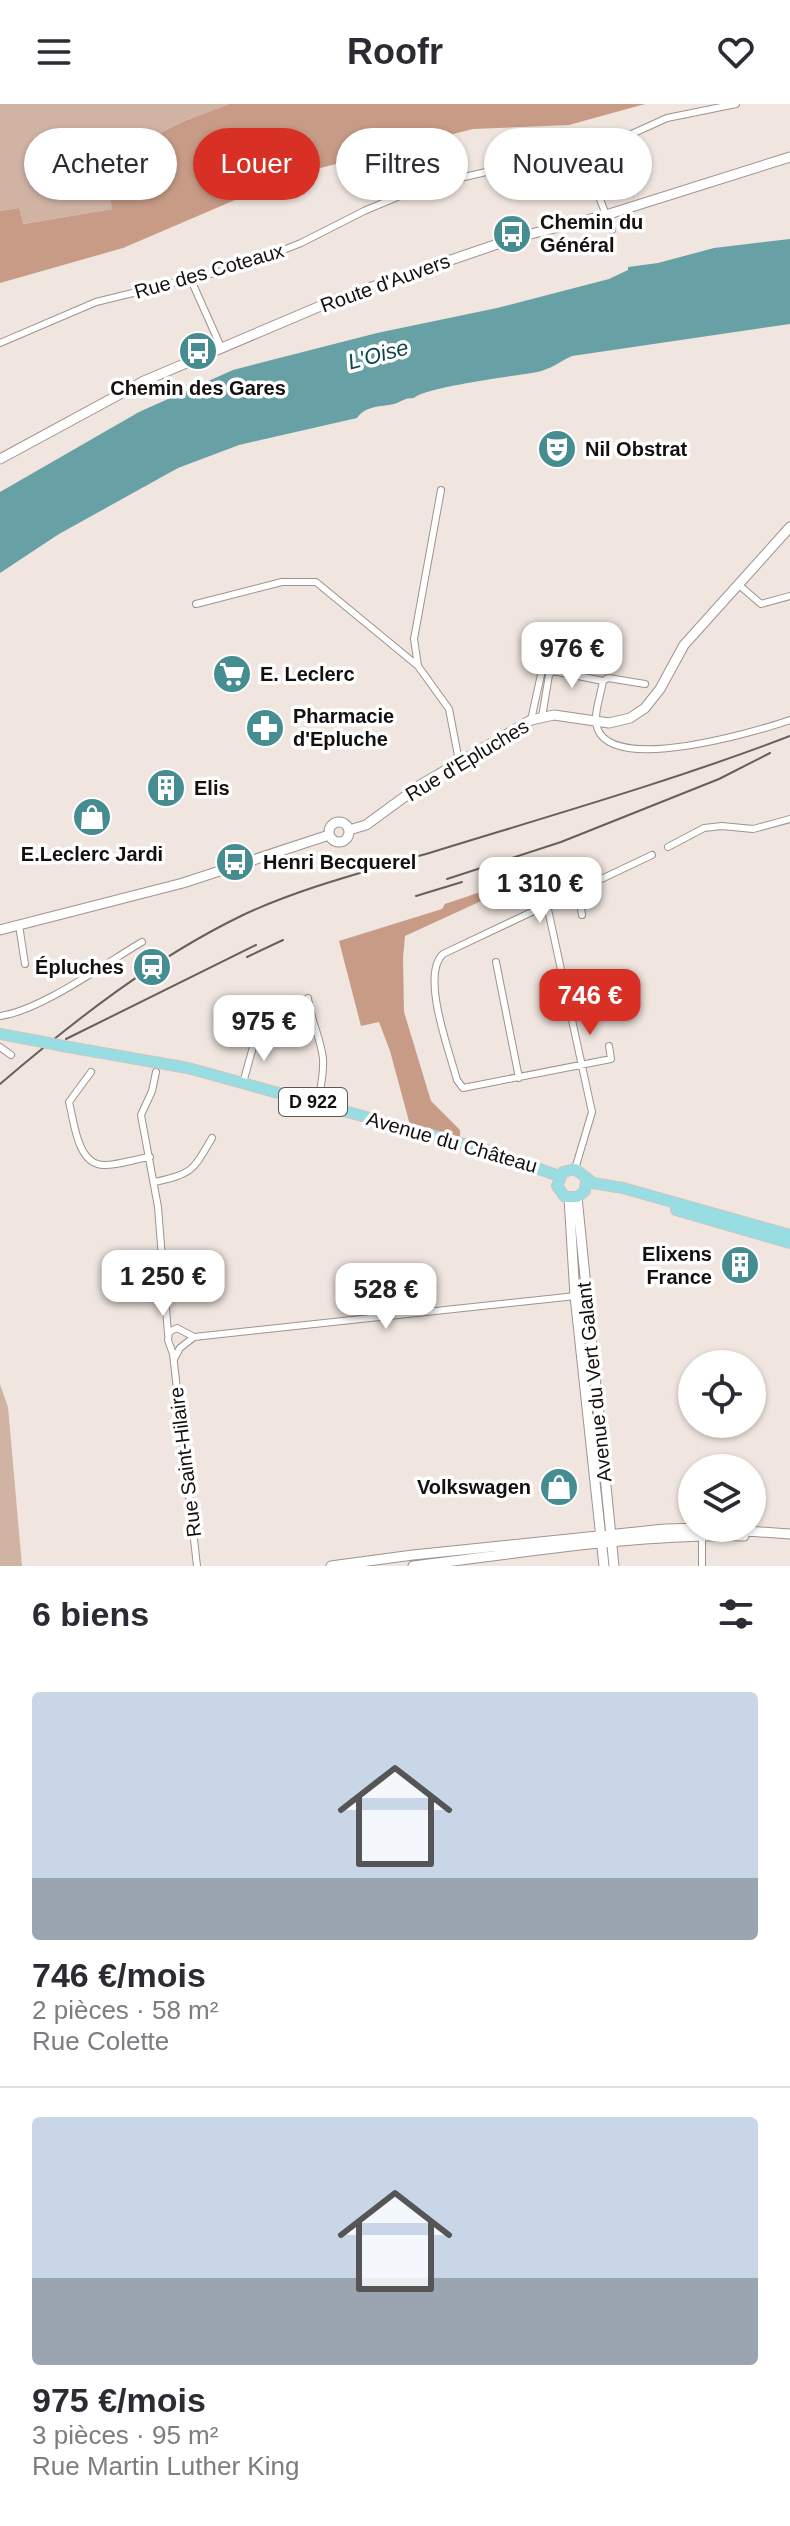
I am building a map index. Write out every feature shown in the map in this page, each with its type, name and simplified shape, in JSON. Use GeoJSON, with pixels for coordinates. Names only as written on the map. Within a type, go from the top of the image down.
{"type":"FeatureCollection","features":[{"type":"Feature","properties":{"kind":"main road","name":"Avenue du Château"},"geometry":{"type":"LineString","coordinates":[[0,1034],[166,1063],[486,1150],[559,1176]]}},
{"type":"Feature","properties":{"kind":"main road"},"geometry":{"type":"LineString","coordinates":[[579,1191],[580,1172],[569,1169],[559,1176],[559,1191],[579,1191],[604,1190],[790,1243]]}},
{"type":"Feature","properties":{"kind":"main road"},"geometry":{"type":"LineString","coordinates":[[579,1191],[790,1235]]}},
{"type":"Feature","properties":{"kind":"street","name":"Rue des Coteaux"},"geometry":{"type":"LineString","coordinates":[[643,128],[667,118],[736,104]]}},
{"type":"Feature","properties":{"kind":"street","name":"Route d'Auvers"},"geometry":{"type":"LineString","coordinates":[[0,459],[144,381],[337,299],[515,238],[606,215],[790,157]]}},
{"type":"Feature","properties":{"kind":"street","name":"Rue des Coteaux"},"geometry":{"type":"LineString","coordinates":[[0,343],[96,302],[243,266],[301,243],[421,187],[484,172]]}},
{"type":"Feature","properties":{"kind":"street"},"geometry":{"type":"LineString","coordinates":[[600,200],[612,230]]}},
{"type":"Feature","properties":{"kind":"street"},"geometry":{"type":"LineString","coordinates":[[191,280],[221,347]]}},
{"type":"Feature","properties":{"kind":"street"},"geometry":{"type":"LineString","coordinates":[[418,666],[415,631],[441,490]]}},
{"type":"Feature","properties":{"kind":"street","name":"Rue d'Epluches"},"geometry":{"type":"LineString","coordinates":[[19,925],[183,883],[329,835],[329,829],[336,822],[343,823],[349,830],[366,825],[422,784],[536,719],[554,715],[596,723],[618,721],[645,708],[660,689],[684,645],[790,527]]}},
{"type":"Feature","properties":{"kind":"street"},"geometry":{"type":"LineString","coordinates":[[196,604],[282,582],[316,582],[418,666],[449,709],[459,761]]}},
{"type":"Feature","properties":{"kind":"street"},"geometry":{"type":"LineString","coordinates":[[739,585],[761,604],[790,596]]}},
{"type":"Feature","properties":{"kind":"street"},"geometry":{"type":"LineString","coordinates":[[536,719],[542,670]]}},
{"type":"Feature","properties":{"kind":"street"},"geometry":{"type":"LineString","coordinates":[[536,719],[549,675],[553,671],[603,681],[608,678],[645,684]]}},
{"type":"Feature","properties":{"kind":"street"},"geometry":{"type":"LineString","coordinates":[[603,681],[596,723],[598,732],[607,742],[631,749],[644,750],[760,730],[790,720]]}},
{"type":"Feature","properties":{"kind":"street"},"geometry":{"type":"LineString","coordinates":[[668,847],[704,828],[753,829],[790,819]]}},
{"type":"Feature","properties":{"kind":"street"},"geometry":{"type":"LineString","coordinates":[[609,1046],[611,1059],[463,1088],[457,1080],[435,999],[435,966],[443,954],[652,855]]}},
{"type":"Feature","properties":{"kind":"street"},"geometry":{"type":"LineString","coordinates":[[578,890],[582,915]]}},
{"type":"Feature","properties":{"kind":"street"},"geometry":{"type":"LineString","coordinates":[[547,905],[592,1112],[575,1169]]}},
{"type":"Feature","properties":{"kind":"street"},"geometry":{"type":"LineString","coordinates":[[0,930],[19,925],[25,964]]}},
{"type":"Feature","properties":{"kind":"street"},"geometry":{"type":"LineString","coordinates":[[0,1016],[30,1007],[142,942]]}},
{"type":"Feature","properties":{"kind":"street"},"geometry":{"type":"LineString","coordinates":[[496,962],[519,1078]]}},
{"type":"Feature","properties":{"kind":"street"},"geometry":{"type":"LineString","coordinates":[[308,998],[310,1018],[321,1047],[323,1063],[318,1104]]}},
{"type":"Feature","properties":{"kind":"street"},"geometry":{"type":"LineString","coordinates":[[243,1083],[256,1036]]}},
{"type":"Feature","properties":{"kind":"street"},"geometry":{"type":"LineString","coordinates":[[0,1047],[11,1055]]}},
{"type":"Feature","properties":{"kind":"street"},"geometry":{"type":"LineString","coordinates":[[150,1060],[156,1072],[166,1063]]}},
{"type":"Feature","properties":{"kind":"street"},"geometry":{"type":"LineString","coordinates":[[91,1072],[69,1102],[84,1154],[96,1164],[104,1165],[150,1157]]}},
{"type":"Feature","properties":{"kind":"street","name":"Rue Saint-Hilaire"},"geometry":{"type":"LineString","coordinates":[[156,1072],[152,1091],[141,1115],[155,1182],[169,1317],[168,1334],[174,1359],[197,1566]]}},
{"type":"Feature","properties":{"kind":"street"},"geometry":{"type":"LineString","coordinates":[[155,1182],[182,1176],[197,1164],[212,1138]]}},
{"type":"Feature","properties":{"kind":"street","name":"Avenue du Vert Galant"},"geometry":{"type":"LineString","coordinates":[[579,1191],[580,1295],[606,1539],[604,1566]]}},
{"type":"Feature","properties":{"kind":"street"},"geometry":{"type":"LineString","coordinates":[[168,1334],[174,1329],[187,1335],[580,1295]]}},
{"type":"Feature","properties":{"kind":"street"},"geometry":{"type":"LineString","coordinates":[[169,1317],[187,1335]]}},
{"type":"Feature","properties":{"kind":"street","name":"Rue Saint-Hilaire"},"geometry":{"type":"LineString","coordinates":[[174,1359],[187,1335]]}},
{"type":"Feature","properties":{"kind":"street"},"geometry":{"type":"LineString","coordinates":[[171,1346],[180,1348]]}},
{"type":"Feature","properties":{"kind":"street"},"geometry":{"type":"LineString","coordinates":[[413,1566],[665,1529],[678,1530]]}},
{"type":"Feature","properties":{"kind":"street"},"geometry":{"type":"LineString","coordinates":[[766,1536],[790,1537]]}},
{"type":"Feature","properties":{"kind":"street"},"geometry":{"type":"LineString","coordinates":[[331,1566],[606,1539]]}},
{"type":"Feature","properties":{"kind":"street","name":"Avenue du Vert Galant"},"geometry":{"type":"LineString","coordinates":[[606,1539],[614,1566]]}},
{"type":"Feature","properties":{"kind":"street"},"geometry":{"type":"LineString","coordinates":[[702,1566],[703,1542]]}},
{"type":"Feature","properties":{"kind":"shaded area"},"geometry":{"type":"Polygon","coordinates":[[[0,104],[229,104],[170,128],[24,128],[24,200],[110,200],[112,209],[22,224],[19,208],[0,211],[0,104]]]}},
{"type":"Feature","properties":{"kind":"shaded area"},"geometry":{"type":"Polygon","coordinates":[[[229,104],[645,104],[569,125],[468,130],[336,128],[336,164],[320,168],[320,128],[193,128],[193,200],[235,200],[123,248],[0,283],[0,211],[19,208],[23,224],[112,209],[110,200],[177,200],[177,128],[170,128],[229,104]]]}},
{"type":"Feature","properties":{"kind":"shaded area"},"geometry":{"type":"Polygon","coordinates":[[[553,864],[555,867],[405,936],[404,1012],[431,1101],[460,1130],[460,1137],[410,1125],[379,1022],[361,1026],[339,941],[442,909],[445,904],[553,864]]]}},
{"type":"Feature","properties":{"kind":"shaded area"},"geometry":{"type":"Polygon","coordinates":[[[0,1384],[8,1407],[22,1566],[0,1566],[0,1384]]]}},
{"type":"Feature","properties":{"kind":"water","name":"L'Oise"},"geometry":{"type":"Polygon","coordinates":[[[790,239],[790,324],[572,356],[541,371],[434,390],[369,409],[357,418],[239,445],[178,468],[59,534],[0,573],[0,492],[139,412],[233,370],[609,279],[628,270],[628,267],[658,263],[714,248],[790,239]]]}},
{"type":"Feature","properties":{"kind":"railway"},"geometry":{"type":"LineString","coordinates":[[0,1084],[147,970],[243,915],[315,887],[615,796],[790,736]]}},
{"type":"Feature","properties":{"kind":"railway"},"geometry":{"type":"LineString","coordinates":[[447,879],[561,842],[719,779],[770,753]]}},
{"type":"Feature","properties":{"kind":"railway"},"geometry":{"type":"LineString","coordinates":[[416,896],[462,882]]}},
{"type":"Feature","properties":{"kind":"railway"},"geometry":{"type":"LineString","coordinates":[[247,957],[283,940]]}},
{"type":"Feature","properties":{"kind":"railway"},"geometry":{"type":"LineString","coordinates":[[66,1039],[256,945]]}},
{"type":"Feature","properties":{"kind":"place","name":"Chemin du Général"},"geometry":{"type":"Point","coordinates":[512,234]}},
{"type":"Feature","properties":{"kind":"place","name":"Chemin des Gares"},"geometry":{"type":"Point","coordinates":[198,351]}},
{"type":"Feature","properties":{"kind":"place","name":"Nil Obstrat"},"geometry":{"type":"Point","coordinates":[557,449]}},
{"type":"Feature","properties":{"kind":"place","name":"E. Leclerc"},"geometry":{"type":"Point","coordinates":[232,674]}},
{"type":"Feature","properties":{"kind":"place","name":"Pharmacie d'Epluche"},"geometry":{"type":"Point","coordinates":[265,728]}},
{"type":"Feature","properties":{"kind":"place","name":"Elis"},"geometry":{"type":"Point","coordinates":[166,788]}},
{"type":"Feature","properties":{"kind":"place","name":"E.Leclerc Jardi"},"geometry":{"type":"Point","coordinates":[92,817]}},
{"type":"Feature","properties":{"kind":"place","name":"Henri Becquerel"},"geometry":{"type":"Point","coordinates":[235,862]}},
{"type":"Feature","properties":{"kind":"place","name":"Épluches"},"geometry":{"type":"Point","coordinates":[152,967]}},
{"type":"Feature","properties":{"kind":"place","name":"Elixens France"},"geometry":{"type":"Point","coordinates":[740,1265]}},
{"type":"Feature","properties":{"kind":"place","name":"Volkswagen"},"geometry":{"type":"Point","coordinates":[559,1487]}}]}
